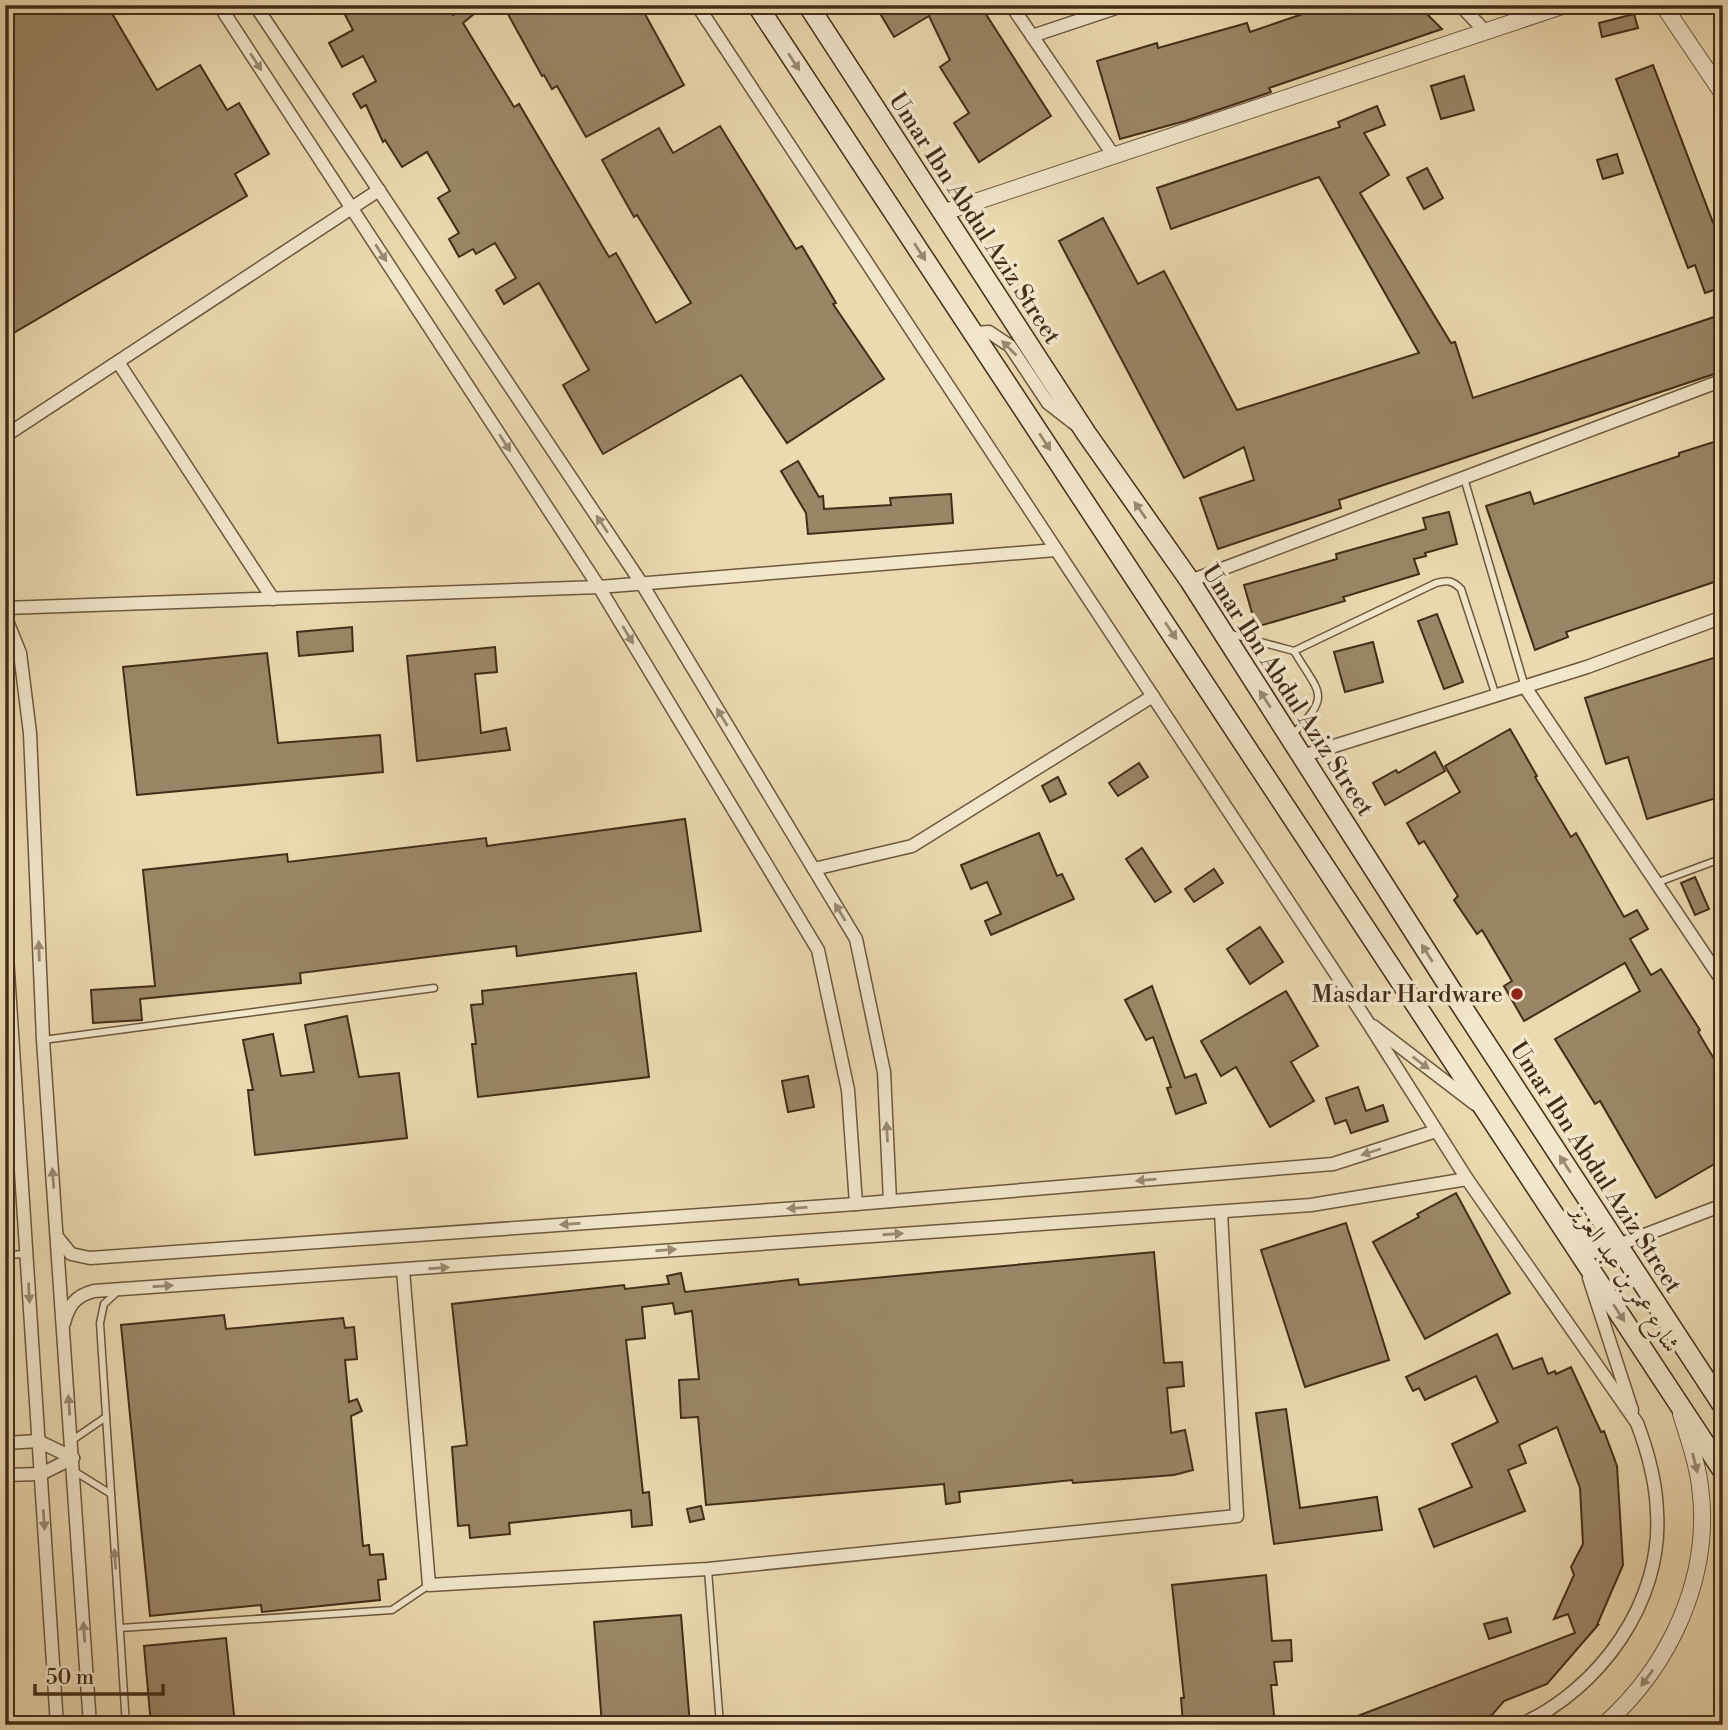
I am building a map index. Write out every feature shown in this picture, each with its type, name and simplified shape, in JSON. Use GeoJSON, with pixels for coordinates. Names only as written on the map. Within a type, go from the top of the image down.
{"type":"FeatureCollection","features":[{"type":"Feature","properties":{"kind":"main road"},"geometry":{"type":"LineString","coordinates":[[757,5],[1487,1113]]}},
{"type":"Feature","properties":{"kind":"main road","name":"Umar Ibn Abdul Aziz Street"},"geometry":{"type":"LineString","coordinates":[[808,5],[1086,433],[1190,581],[1454,996],[1723,1406]]}},
{"type":"Feature","properties":{"kind":"main road","name":"شارع عمر بن عبد العزيز"},"geometry":{"type":"LineString","coordinates":[[1487,1113],[1723,1471]]}},
{"type":"Feature","properties":{"kind":"main road"},"geometry":{"type":"LineString","coordinates":[[1516,1156],[1554,1192],[1594,1248],[1607,1250],[1618,1245]]}},
{"type":"Feature","properties":{"kind":"street"},"geometry":{"type":"LineString","coordinates":[[219,5],[600,587],[818,950],[848,1090],[856,1203]]}},
{"type":"Feature","properties":{"kind":"street"},"geometry":{"type":"LineString","coordinates":[[255,5],[642,584],[856,939],[884,1072],[890,1200]]}},
{"type":"Feature","properties":{"kind":"street"},"geometry":{"type":"LineString","coordinates":[[697,5],[1367,1021],[1467,1179],[1637,1423]]}},
{"type":"Feature","properties":{"kind":"street"},"geometry":{"type":"LineString","coordinates":[[1011,5],[1114,156]]}},
{"type":"Feature","properties":{"kind":"street"},"geometry":{"type":"LineString","coordinates":[[1032,36],[1125,5]]}},
{"type":"Feature","properties":{"kind":"street"},"geometry":{"type":"LineString","coordinates":[[1460,5],[1486,32]]}},
{"type":"Feature","properties":{"kind":"street"},"geometry":{"type":"LineString","coordinates":[[942,213],[1565,5]]}},
{"type":"Feature","properties":{"kind":"street"},"geometry":{"type":"LineString","coordinates":[[1663,5],[1723,94]]}},
{"type":"Feature","properties":{"kind":"street"},"geometry":{"type":"LineString","coordinates":[[5,436],[350,206],[379,190]]}},
{"type":"Feature","properties":{"kind":"street"},"geometry":{"type":"LineString","coordinates":[[973,333],[989,332],[1010,346],[1048,403],[1086,433]]}},
{"type":"Feature","properties":{"kind":"street"},"geometry":{"type":"LineString","coordinates":[[118,362],[272,599]]}},
{"type":"Feature","properties":{"kind":"street"},"geometry":{"type":"LineString","coordinates":[[1190,581],[1723,380]]}},
{"type":"Feature","properties":{"kind":"street"},"geometry":{"type":"LineString","coordinates":[[5,608],[600,587],[1056,550]]}},
{"type":"Feature","properties":{"kind":"street"},"geometry":{"type":"LineString","coordinates":[[5,615],[20,653],[30,733],[43,1040],[90,1725]]}},
{"type":"Feature","properties":{"kind":"street"},"geometry":{"type":"LineString","coordinates":[[1302,756],[1587,667],[1723,617]]}},
{"type":"Feature","properties":{"kind":"street"},"geometry":{"type":"LineString","coordinates":[[1525,687],[1723,982]]}},
{"type":"Feature","properties":{"kind":"street"},"geometry":{"type":"LineString","coordinates":[[814,869],[912,846],[1153,696]]}},
{"type":"Feature","properties":{"kind":"street"},"geometry":{"type":"LineString","coordinates":[[5,882],[12,1118],[27,1254],[57,1725]]}},
{"type":"Feature","properties":{"kind":"street"},"geometry":{"type":"LineString","coordinates":[[1367,1021],[1487,1113]]}},
{"type":"Feature","properties":{"kind":"street"},"geometry":{"type":"LineString","coordinates":[[58,1238],[71,1254],[90,1258],[856,1203],[1333,1164],[1436,1131]]}},
{"type":"Feature","properties":{"kind":"street"},"geometry":{"type":"LineString","coordinates":[[64,1323],[69,1306],[84,1294],[94,1291],[1311,1205],[1467,1179]]}},
{"type":"Feature","properties":{"kind":"street"},"geometry":{"type":"LineString","coordinates":[[1618,1245],[1723,1205]]}},
{"type":"Feature","properties":{"kind":"street"},"geometry":{"type":"LineString","coordinates":[[402,1270],[429,1585],[708,1569],[1237,1516],[1221,1212]]}},
{"type":"Feature","properties":{"kind":"street"},"geometry":{"type":"LineString","coordinates":[[1520,1725],[1538,1717],[1570,1695],[1591,1677],[1611,1654],[1640,1602],[1654,1554],[1658,1513],[1649,1454],[1581,1255]]}},
{"type":"Feature","properties":{"kind":"street"},"geometry":{"type":"LineString","coordinates":[[1604,1725],[1645,1682],[1662,1657],[1684,1612],[1698,1564],[1701,1534],[1700,1485],[1676,1398]]}},
{"type":"Feature","properties":{"kind":"street"},"geometry":{"type":"LineString","coordinates":[[5,1443],[38,1441],[73,1464]]}},
{"type":"Feature","properties":{"kind":"street"},"geometry":{"type":"LineString","coordinates":[[5,1475],[41,1474],[73,1464]]}},
{"type":"Feature","properties":{"kind":"lane"},"geometry":{"type":"LineString","coordinates":[[1464,478],[1525,687]]}},
{"type":"Feature","properties":{"kind":"lane"},"geometry":{"type":"LineString","coordinates":[[1223,632],[1294,651],[1447,580],[1461,589],[1496,696]]}},
{"type":"Feature","properties":{"kind":"lane"},"geometry":{"type":"LineString","coordinates":[[1290,737],[1315,712],[1319,702],[1319,694],[1294,651]]}},
{"type":"Feature","properties":{"kind":"lane"},"geometry":{"type":"LineString","coordinates":[[1656,883],[1723,858]]}},
{"type":"Feature","properties":{"kind":"lane"},"geometry":{"type":"LineString","coordinates":[[43,1040],[434,988]]}},
{"type":"Feature","properties":{"kind":"lane"},"geometry":{"type":"LineString","coordinates":[[5,1255],[27,1254]]}},
{"type":"Feature","properties":{"kind":"lane"},"geometry":{"type":"LineString","coordinates":[[126,1725],[100,1313],[109,1298],[131,1288]]}},
{"type":"Feature","properties":{"kind":"lane"},"geometry":{"type":"LineString","coordinates":[[71,1441],[106,1417]]}},
{"type":"Feature","properties":{"kind":"lane"},"geometry":{"type":"LineString","coordinates":[[73,1464],[111,1493]]}},
{"type":"Feature","properties":{"kind":"lane"},"geometry":{"type":"LineString","coordinates":[[708,1569],[720,1725]]}},
{"type":"Feature","properties":{"kind":"lane"},"geometry":{"type":"LineString","coordinates":[[120,1628],[392,1610],[429,1585]]}},
{"type":"Feature","properties":{"kind":"building"},"geometry":{"type":"Polygon","coordinates":[[[5,5],[107,5],[157,90],[200,65],[227,110],[239,103],[269,154],[235,174],[247,196],[5,338],[5,5]]]}},
{"type":"Feature","properties":{"kind":"building"},"geometry":{"type":"Polygon","coordinates":[[[340,5],[448,5],[453,15],[464,5],[485,5],[463,23],[514,107],[519,104],[609,257],[616,253],[656,323],[691,303],[637,215],[634,217],[602,160],[659,128],[673,153],[720,126],[796,249],[802,246],[836,303],[833,304],[884,379],[787,443],[741,375],[603,454],[563,385],[589,370],[539,283],[504,304],[496,290],[516,278],[495,243],[476,254],[473,249],[459,257],[449,239],[459,233],[438,198],[450,191],[427,152],[402,167],[385,140],[383,142],[366,105],[361,108],[353,94],[376,81],[363,56],[342,67],[329,43],[353,30],[340,5]]]}},
{"type":"Feature","properties":{"kind":"building"},"geometry":{"type":"Polygon","coordinates":[[[503,5],[640,5],[684,85],[586,137],[557,86],[552,89],[544,75],[542,76],[503,5]]]}},
{"type":"Feature","properties":{"kind":"building"},"geometry":{"type":"Polygon","coordinates":[[[875,5],[980,5],[1051,116],[979,162],[954,123],[969,113],[940,67],[950,60],[929,16],[894,37],[875,5]]]}},
{"type":"Feature","properties":{"kind":"building"},"geometry":{"type":"Polygon","coordinates":[[[1329,5],[1418,5],[1442,29],[1269,88],[1271,92],[1185,121],[1120,139],[1097,61],[1157,43],[1158,48],[1247,23],[1250,32],[1329,5]]]}},
{"type":"Feature","properties":{"kind":"building"},"geometry":{"type":"Polygon","coordinates":[[[1634,14],[1638,28],[1602,37],[1599,23],[1634,14]]]}},
{"type":"Feature","properties":{"kind":"building"},"geometry":{"type":"Polygon","coordinates":[[[1653,65],[1723,249],[1723,287],[1705,293],[1695,265],[1688,268],[1616,79],[1653,65]]]}},
{"type":"Feature","properties":{"kind":"building"},"geometry":{"type":"Polygon","coordinates":[[[1464,76],[1474,110],[1441,119],[1431,86],[1464,76]]]}},
{"type":"Feature","properties":{"kind":"building"},"geometry":{"type":"Polygon","coordinates":[[[1377,106],[1385,125],[1364,133],[1389,175],[1360,193],[1451,343],[1455,342],[1473,398],[1723,314],[1723,371],[1339,500],[1341,508],[1218,549],[1200,498],[1254,480],[1244,447],[1184,478],[1059,241],[1103,218],[1138,284],[1164,271],[1237,410],[1419,353],[1319,177],[1171,229],[1157,188],[1340,127],[1338,122],[1377,106]]]}},
{"type":"Feature","properties":{"kind":"building"},"geometry":{"type":"Polygon","coordinates":[[[1617,154],[1623,173],[1603,179],[1597,160],[1617,154]]]}},
{"type":"Feature","properties":{"kind":"building"},"geometry":{"type":"Polygon","coordinates":[[[1427,168],[1443,198],[1424,209],[1407,178],[1427,168]]]}},
{"type":"Feature","properties":{"kind":"building"},"geometry":{"type":"Polygon","coordinates":[[[1723,439],[1723,579],[1566,632],[1568,637],[1535,650],[1486,506],[1530,492],[1534,504],[1723,439]]]}},
{"type":"Feature","properties":{"kind":"building"},"geometry":{"type":"Polygon","coordinates":[[[798,461],[819,497],[823,496],[824,509],[891,505],[890,498],[951,494],[953,523],[808,534],[806,513],[781,471],[798,461]]]}},
{"type":"Feature","properties":{"kind":"building"},"geometry":{"type":"Polygon","coordinates":[[[1449,512],[1457,544],[1414,559],[1419,574],[1343,597],[1345,601],[1256,627],[1244,585],[1337,559],[1336,554],[1426,529],[1423,518],[1449,512]]]}},
{"type":"Feature","properties":{"kind":"building"},"geometry":{"type":"Polygon","coordinates":[[[1437,614],[1463,682],[1444,689],[1418,621],[1437,614]]]}},
{"type":"Feature","properties":{"kind":"building"},"geometry":{"type":"Polygon","coordinates":[[[352,627],[353,651],[299,656],[297,632],[352,627]]]}},
{"type":"Feature","properties":{"kind":"building"},"geometry":{"type":"Polygon","coordinates":[[[1373,642],[1383,682],[1345,692],[1334,652],[1373,642]]]}},
{"type":"Feature","properties":{"kind":"building"},"geometry":{"type":"Polygon","coordinates":[[[495,647],[497,672],[475,674],[481,733],[506,728],[510,750],[417,761],[407,656],[495,647]]]}},
{"type":"Feature","properties":{"kind":"building"},"geometry":{"type":"Polygon","coordinates":[[[267,653],[278,743],[380,735],[383,772],[137,795],[123,667],[267,653]]]}},
{"type":"Feature","properties":{"kind":"building"},"geometry":{"type":"Polygon","coordinates":[[[1723,655],[1723,796],[1647,819],[1628,757],[1606,764],[1585,698],[1723,655]]]}},
{"type":"Feature","properties":{"kind":"building"},"geometry":{"type":"Polygon","coordinates":[[[1510,729],[1571,837],[1576,833],[1624,917],[1637,910],[1648,929],[1630,939],[1651,975],[1661,969],[1700,1030],[1698,1032],[1723,1074],[1723,1159],[1656,1198],[1600,1101],[1595,1104],[1555,1039],[1640,991],[1625,963],[1524,1021],[1504,986],[1512,981],[1482,930],[1477,934],[1454,900],[1458,896],[1424,841],[1419,844],[1407,823],[1460,792],[1445,766],[1510,729]]]}},
{"type":"Feature","properties":{"kind":"building"},"geometry":{"type":"Polygon","coordinates":[[[1435,752],[1445,771],[1385,805],[1373,783],[1396,770],[1398,773],[1435,752]]]}},
{"type":"Feature","properties":{"kind":"building"},"geometry":{"type":"Polygon","coordinates":[[[1139,763],[1148,777],[1118,796],[1109,783],[1139,763]]]}},
{"type":"Feature","properties":{"kind":"building"},"geometry":{"type":"Polygon","coordinates":[[[1058,777],[1066,794],[1050,802],[1042,786],[1058,777]]]}},
{"type":"Feature","properties":{"kind":"building"},"geometry":{"type":"Polygon","coordinates":[[[685,819],[701,931],[517,956],[516,946],[300,973],[301,983],[140,999],[142,1020],[93,1023],[91,990],[155,986],[143,870],[287,854],[288,862],[486,838],[487,846],[685,819]]]}},
{"type":"Feature","properties":{"kind":"building"},"geometry":{"type":"Polygon","coordinates":[[[1039,833],[1057,876],[1062,874],[1074,899],[991,935],[985,921],[1001,914],[987,882],[971,889],[961,865],[1039,833]]]}},
{"type":"Feature","properties":{"kind":"building"},"geometry":{"type":"Polygon","coordinates":[[[1142,848],[1171,892],[1155,902],[1126,859],[1142,848]]]}},
{"type":"Feature","properties":{"kind":"building"},"geometry":{"type":"Polygon","coordinates":[[[1214,869],[1223,883],[1194,902],[1185,889],[1214,869]]]}},
{"type":"Feature","properties":{"kind":"building"},"geometry":{"type":"Polygon","coordinates":[[[1695,877],[1709,909],[1695,915],[1681,883],[1695,877]]]}},
{"type":"Feature","properties":{"kind":"building"},"geometry":{"type":"Polygon","coordinates":[[[1260,927],[1283,962],[1250,984],[1227,949],[1260,927]]]}},
{"type":"Feature","properties":{"kind":"building"},"geometry":{"type":"Polygon","coordinates":[[[636,973],[649,1077],[478,1097],[471,1005],[483,1004],[482,991],[636,973]]]}},
{"type":"Feature","properties":{"kind":"building"},"geometry":{"type":"Polygon","coordinates":[[[1152,986],[1185,1078],[1196,1074],[1206,1103],[1176,1114],[1167,1088],[1171,1087],[1153,1037],[1146,1040],[1125,1000],[1152,986]]]}},
{"type":"Feature","properties":{"kind":"building"},"geometry":{"type":"Polygon","coordinates":[[[1286,991],[1318,1046],[1291,1062],[1314,1101],[1270,1127],[1236,1067],[1221,1076],[1201,1041],[1286,991]]]}},
{"type":"Feature","properties":{"kind":"building"},"geometry":{"type":"Polygon","coordinates":[[[347,1016],[359,1077],[399,1073],[407,1138],[255,1155],[248,1090],[253,1090],[243,1040],[273,1034],[281,1076],[314,1072],[305,1025],[347,1016]]]}},
{"type":"Feature","properties":{"kind":"building"},"geometry":{"type":"Polygon","coordinates":[[[808,1076],[814,1107],[788,1112],[782,1081],[808,1076]]]}},
{"type":"Feature","properties":{"kind":"building"},"geometry":{"type":"Polygon","coordinates":[[[1358,1087],[1366,1111],[1383,1105],[1388,1121],[1351,1133],[1346,1120],[1335,1124],[1326,1098],[1358,1087]]]}},
{"type":"Feature","properties":{"kind":"building"},"geometry":{"type":"Polygon","coordinates":[[[1456,1193],[1510,1293],[1425,1339],[1373,1242],[1456,1193]]]}},
{"type":"Feature","properties":{"kind":"building"},"geometry":{"type":"Polygon","coordinates":[[[1346,1223],[1389,1360],[1305,1387],[1261,1250],[1346,1223]]]}},
{"type":"Feature","properties":{"kind":"building"},"geometry":{"type":"Polygon","coordinates":[[[1154,1252],[1164,1363],[1182,1362],[1184,1386],[1167,1388],[1171,1433],[1185,1430],[1193,1470],[1174,1475],[1073,1483],[1072,1480],[959,1492],[960,1502],[946,1504],[944,1484],[706,1505],[698,1417],[681,1418],[679,1380],[699,1379],[692,1311],[675,1314],[673,1303],[642,1307],[645,1338],[626,1340],[643,1493],[649,1492],[652,1525],[632,1527],[631,1510],[509,1523],[510,1534],[470,1538],[469,1525],[458,1526],[452,1447],[467,1445],[452,1304],[624,1285],[625,1289],[669,1284],[667,1276],[681,1273],[685,1292],[798,1279],[799,1285],[1154,1252]]]}},
{"type":"Feature","properties":{"kind":"building"},"geometry":{"type":"Polygon","coordinates":[[[224,1315],[226,1329],[343,1318],[345,1328],[354,1327],[357,1359],[345,1360],[349,1402],[357,1399],[362,1411],[351,1416],[363,1546],[369,1545],[370,1555],[383,1554],[386,1579],[378,1580],[380,1600],[262,1612],[261,1605],[150,1616],[121,1325],[224,1315]]]}},
{"type":"Feature","properties":{"kind":"building"},"geometry":{"type":"Polygon","coordinates":[[[1497,1334],[1513,1369],[1542,1358],[1548,1374],[1555,1371],[1556,1374],[1571,1367],[1601,1432],[1604,1431],[1617,1466],[1623,1565],[1598,1625],[1547,1684],[1504,1701],[1492,1715],[1465,1725],[1334,1725],[1575,1633],[1568,1614],[1554,1619],[1574,1575],[1571,1567],[1583,1544],[1580,1488],[1557,1427],[1519,1445],[1526,1463],[1508,1470],[1525,1511],[1434,1547],[1419,1509],[1472,1487],[1452,1444],[1498,1422],[1476,1376],[1425,1400],[1419,1388],[1413,1391],[1406,1377],[1497,1334]]]}},
{"type":"Feature","properties":{"kind":"building"},"geometry":{"type":"Polygon","coordinates":[[[1286,1409],[1300,1508],[1377,1497],[1382,1530],[1274,1544],[1256,1413],[1286,1409]]]}},
{"type":"Feature","properties":{"kind":"building"},"geometry":{"type":"Polygon","coordinates":[[[701,1506],[704,1519],[690,1522],[687,1509],[701,1506]]]}},
{"type":"Feature","properties":{"kind":"building"},"geometry":{"type":"Polygon","coordinates":[[[1266,1575],[1272,1641],[1291,1640],[1292,1661],[1274,1662],[1277,1685],[1271,1685],[1275,1725],[1183,1725],[1181,1698],[1184,1698],[1172,1585],[1266,1575]]]}},
{"type":"Feature","properties":{"kind":"building"},"geometry":{"type":"Polygon","coordinates":[[[681,1615],[690,1725],[602,1725],[594,1622],[681,1615]]]}},
{"type":"Feature","properties":{"kind":"building"},"geometry":{"type":"Polygon","coordinates":[[[1507,1618],[1511,1632],[1489,1639],[1484,1624],[1507,1618]]]}},
{"type":"Feature","properties":{"kind":"building"},"geometry":{"type":"Polygon","coordinates":[[[226,1638],[235,1725],[151,1725],[144,1646],[226,1638]]]}},
{"type":"Feature","properties":{"kind":"place","name":"Masdar Hardware"},"geometry":{"type":"Point","coordinates":[1517,994]}}]}
